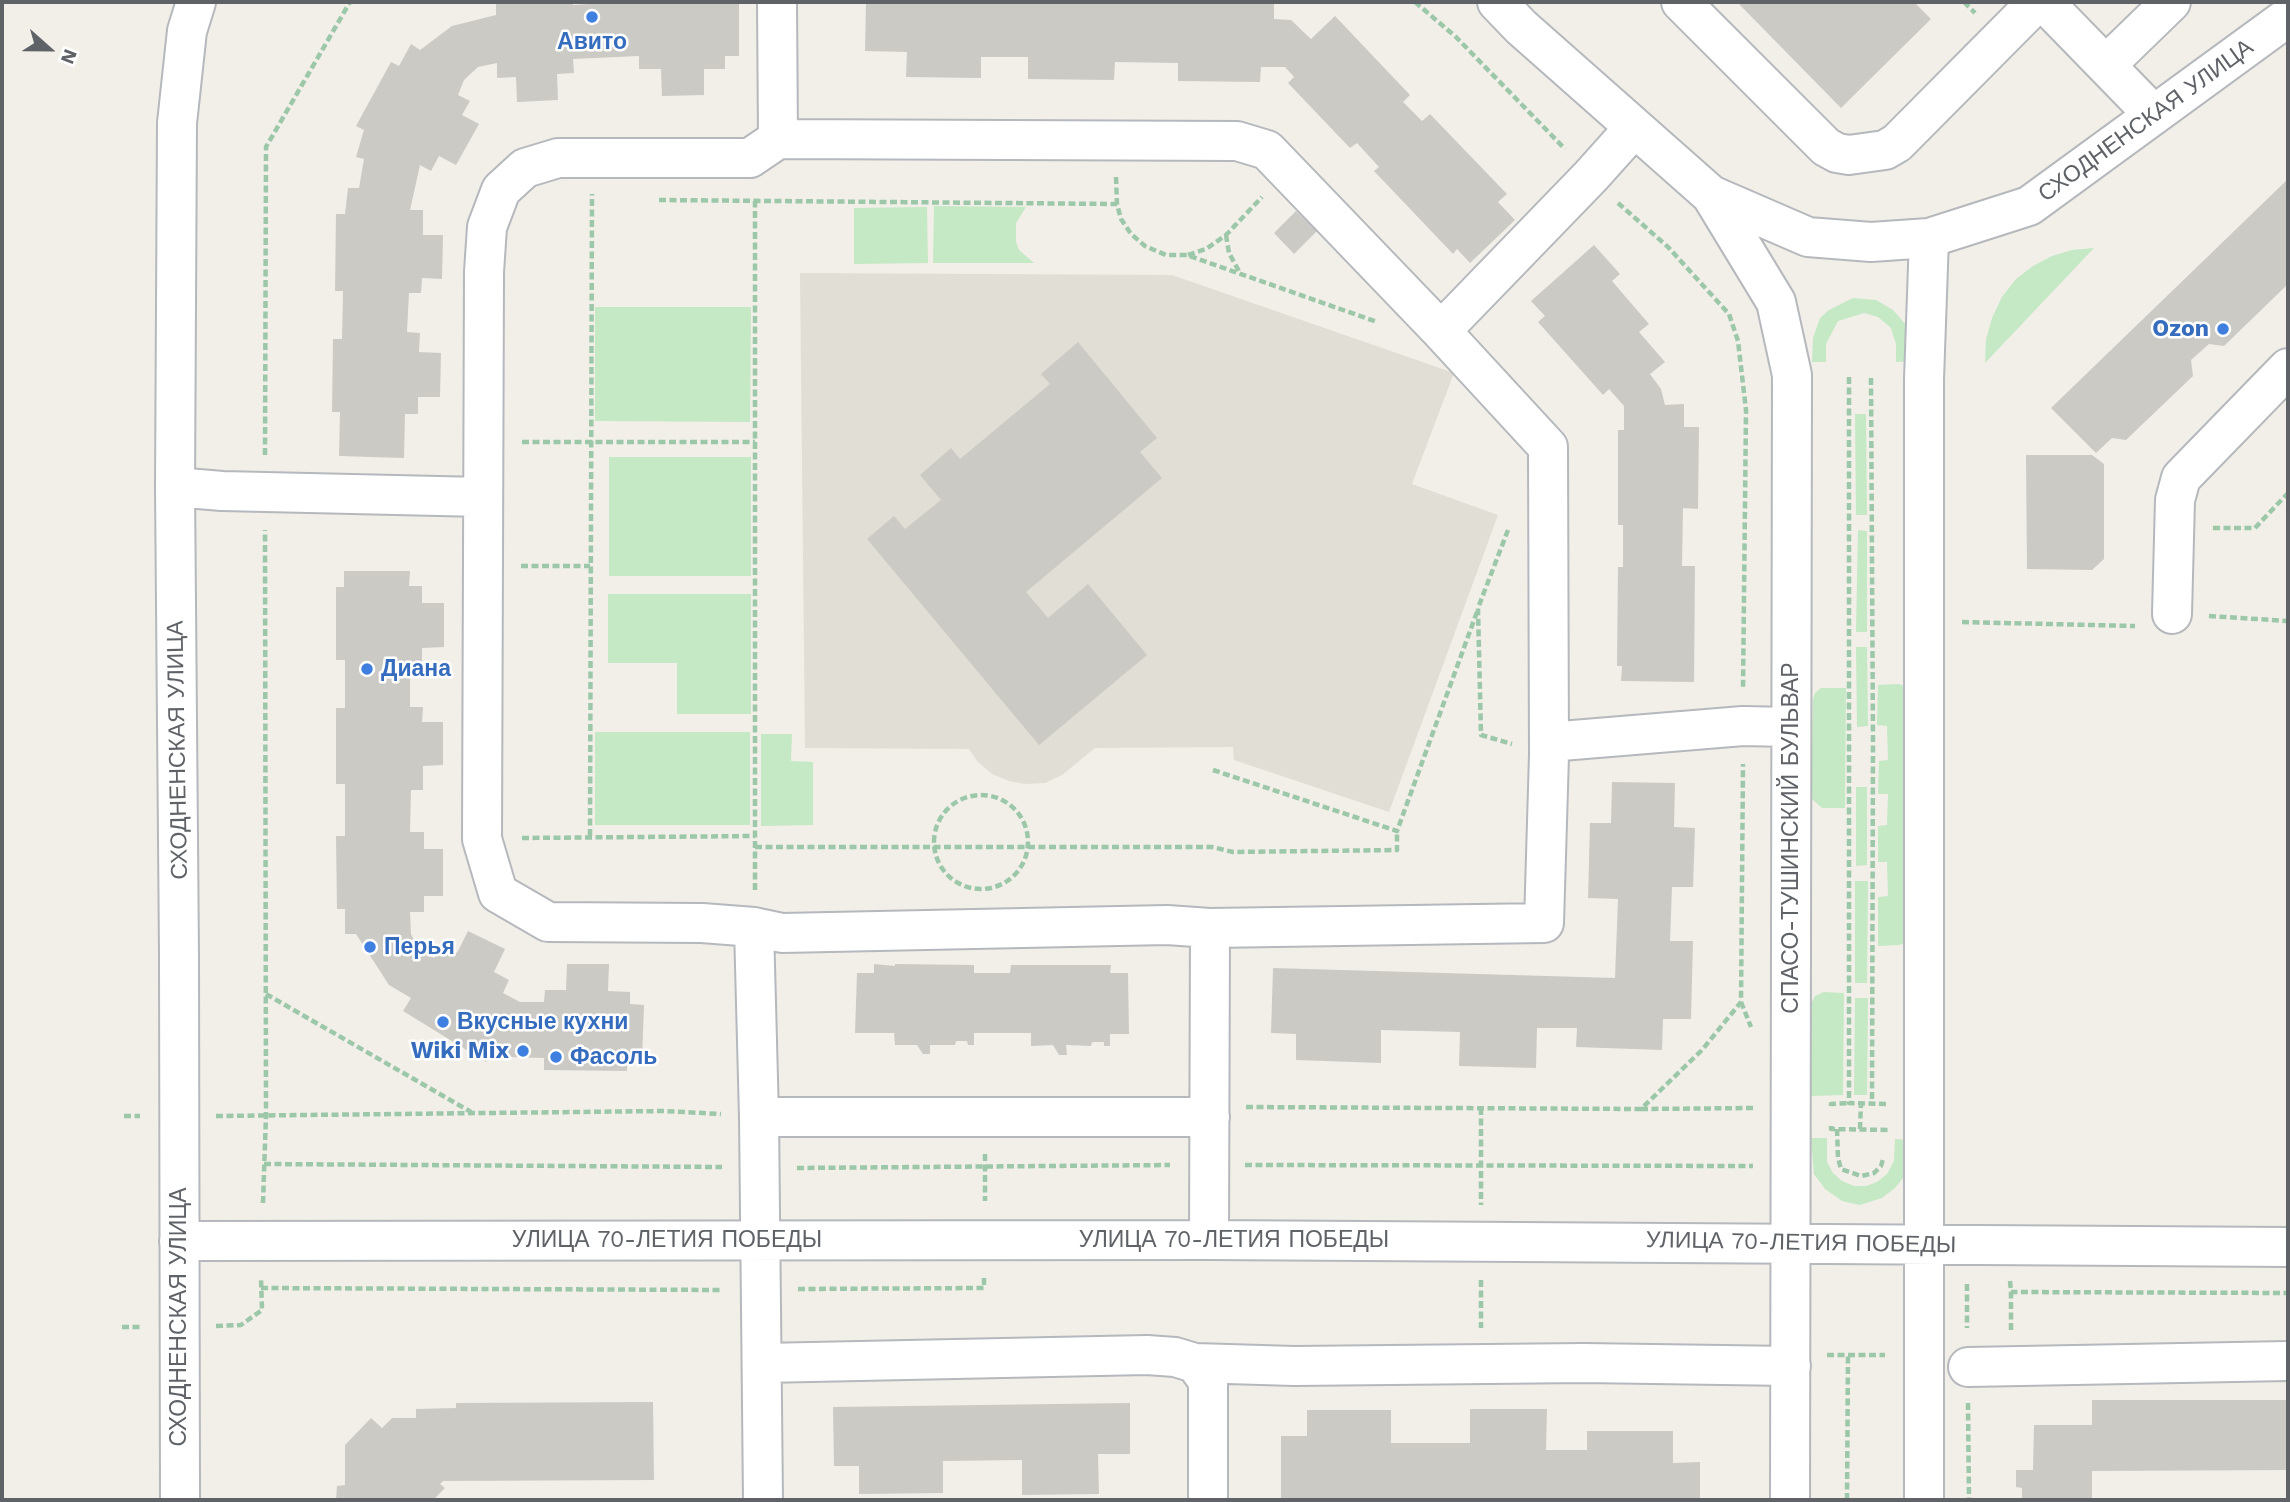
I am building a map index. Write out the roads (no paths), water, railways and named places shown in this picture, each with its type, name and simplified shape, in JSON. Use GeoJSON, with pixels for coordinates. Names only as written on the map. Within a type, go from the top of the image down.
{"type":"FeatureCollection","features":[{"type":"Feature","properties":{"kind":"street","name":"СХОДНЕНСКАЯ УЛИЦА"},"geometry":{"type":"LineString","coordinates":[[180,1500],[175,487],[177,123],[187,31],[196,2]]}},
{"type":"Feature","properties":{"kind":"street"},"geometry":{"type":"LineString","coordinates":[[776,2],[778,139]]}},
{"type":"Feature","properties":{"kind":"street","name":"СХОДНЕНСКАЯ УЛИЦА"},"geometry":{"type":"LineString","coordinates":[[1497,2],[1521,27],[1711,195],[1808,237],[1871,242],[1929,238],[2029,206],[2288,17]]}},
{"type":"Feature","properties":{"kind":"street"},"geometry":{"type":"LineString","coordinates":[[1681,2],[1826,147],[1849,155],[1885,150],[1897,143],[2037,2]]}},
{"type":"Feature","properties":{"kind":"street"},"geometry":{"type":"LineString","coordinates":[[2044,2],[2154,115]]}},
{"type":"Feature","properties":{"kind":"street"},"geometry":{"type":"LineString","coordinates":[[2106,65],[2171,2]]}},
{"type":"Feature","properties":{"kind":"street"},"geometry":{"type":"LineString","coordinates":[[1441,331],[1634,128]]}},
{"type":"Feature","properties":{"kind":"street"},"geometry":{"type":"LineString","coordinates":[[778,139],[1237,141],[1267,150],[1289,170],[1548,447],[1549,748],[1544,923],[1210,928],[1167,925],[782,933],[754,927],[702,923],[548,922],[498,893],[482,839],[482,497],[484,272],[487,227],[501,190],[525,168],[558,158],[750,158],[778,139]]}},
{"type":"Feature","properties":{"kind":"street","name":"СПАСО-ТУШИНСКИЙ БУЛЬВАР"},"geometry":{"type":"LineString","coordinates":[[1711,195],[1776,302],[1792,375],[1791,1242],[1808,1360],[1790,1500]]}},
{"type":"Feature","properties":{"kind":"street"},"geometry":{"type":"LineString","coordinates":[[1924,1500],[1924,379],[1929,238]]}},
{"type":"Feature","properties":{"kind":"street"},"geometry":{"type":"LineString","coordinates":[[2172,614],[2175,500],[2181,478],[2288,368]]}},
{"type":"Feature","properties":{"kind":"street"},"geometry":{"type":"LineString","coordinates":[[175,487],[482,497]]}},
{"type":"Feature","properties":{"kind":"street"},"geometry":{"type":"LineString","coordinates":[[1549,748],[1743,726],[1790,727]]}},
{"type":"Feature","properties":{"kind":"street"},"geometry":{"type":"LineString","coordinates":[[754,927],[760,1168],[763,1500]]}},
{"type":"Feature","properties":{"kind":"street"},"geometry":{"type":"LineString","coordinates":[[1209,1240],[1210,928]]}},
{"type":"Feature","properties":{"kind":"street"},"geometry":{"type":"LineString","coordinates":[[759,1117],[1210,1112]]}},
{"type":"Feature","properties":{"kind":"street","name":"УЛИЦА 70-ЛЕТИЯ ПОБЕДЫ"},"geometry":{"type":"LineString","coordinates":[[179,1241],[1209,1240],[2288,1247]]}},
{"type":"Feature","properties":{"kind":"street"},"geometry":{"type":"LineString","coordinates":[[763,1363],[1147,1355],[1175,1357],[1195,1363],[1294,1366],[1808,1360]]}},
{"type":"Feature","properties":{"kind":"street"},"geometry":{"type":"LineString","coordinates":[[1968,1367],[2288,1361]]}},
{"type":"Feature","properties":{"kind":"street"},"geometry":{"type":"LineString","coordinates":[[1195,1363],[1208,1381],[1208,1500]]}},
{"type":"Feature","properties":{"kind":"place","name":"Авито"},"geometry":{"type":"Point","coordinates":[592,17]}},
{"type":"Feature","properties":{"kind":"place","name":"Ozon"},"geometry":{"type":"Point","coordinates":[2223,329]}},
{"type":"Feature","properties":{"kind":"place","name":"Диана"},"geometry":{"type":"Point","coordinates":[367,669]}},
{"type":"Feature","properties":{"kind":"place","name":"Перья"},"geometry":{"type":"Point","coordinates":[370,947]}},
{"type":"Feature","properties":{"kind":"place","name":"Вкусные кухни"},"geometry":{"type":"Point","coordinates":[443,1022]}},
{"type":"Feature","properties":{"kind":"place","name":"Wiki Mix"},"geometry":{"type":"Point","coordinates":[523,1051]}},
{"type":"Feature","properties":{"kind":"place","name":"Фасоль"},"geometry":{"type":"Point","coordinates":[556,1057]}}]}
